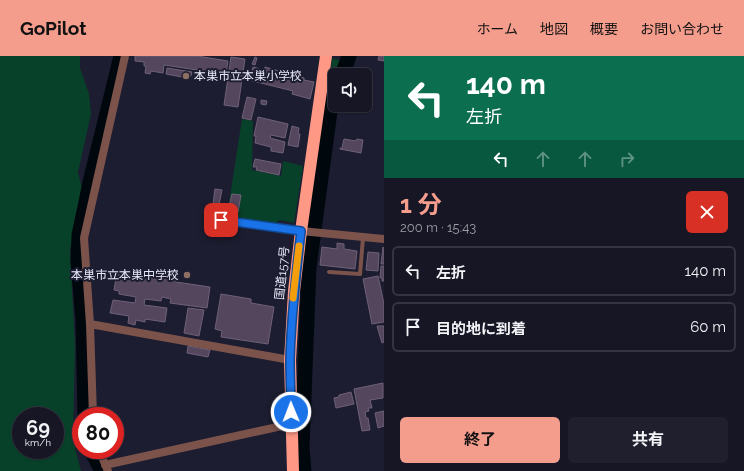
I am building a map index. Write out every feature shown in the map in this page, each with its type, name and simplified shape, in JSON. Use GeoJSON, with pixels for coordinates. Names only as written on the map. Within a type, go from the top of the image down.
{"type":"FeatureCollection","features":[{"type":"Feature","properties":{"kind":"highway","name":"国道157号"},"geometry":{"type":"LineString","coordinates":[[293,471],[290,360],[294,291],[305,232],[326,56]]}},
{"type":"Feature","properties":{"kind":"street"},"geometry":{"type":"LineString","coordinates":[[93,407],[90,324],[84,238],[125,56]]}},
{"type":"Feature","properties":{"kind":"street"},"geometry":{"type":"LineString","coordinates":[[305,232],[384,239]]}},
{"type":"Feature","properties":{"kind":"street"},"geometry":{"type":"LineString","coordinates":[[90,324],[290,360]]}},
{"type":"Feature","properties":{"kind":"street"},"geometry":{"type":"LineString","coordinates":[[106,468],[291,424]]}},
{"type":"Feature","properties":{"kind":"lane"},"geometry":{"type":"LineString","coordinates":[[221,220],[305,232]]}},
{"type":"Feature","properties":{"kind":"lane"},"geometry":{"type":"LineString","coordinates":[[329,272],[360,274],[363,238]]}},
{"type":"Feature","properties":{"kind":"green space"},"geometry":{"type":"Polygon","coordinates":[[[0,56],[80,56],[80,68],[89,94],[91,114],[78,172],[83,193],[70,250],[75,346],[74,407],[72,407],[72,459],[78,459],[81,471],[0,471],[0,56]]]}},
{"type":"Feature","properties":{"kind":"green space"},"geometry":{"type":"Polygon","coordinates":[[[332,58],[342,61],[340,68],[331,68],[332,58]]]}},
{"type":"Feature","properties":{"kind":"green space"},"geometry":{"type":"Polygon","coordinates":[[[242,119],[253,121],[252,170],[281,176],[283,161],[303,166],[294,223],[280,220],[276,223],[227,216],[242,119]]]}},
{"type":"Feature","properties":{"kind":"building"},"geometry":{"type":"Polygon","coordinates":[[[135,56],[197,56],[228,61],[226,74],[210,72],[209,80],[195,77],[197,70],[164,65],[163,73],[151,71],[150,74],[145,73],[146,66],[144,66],[144,62],[135,61],[135,56]]]}},
{"type":"Feature","properties":{"kind":"building"},"geometry":{"type":"Polygon","coordinates":[[[379,56],[384,56],[384,61],[378,60],[379,56]]]}},
{"type":"Feature","properties":{"kind":"building"},"geometry":{"type":"Polygon","coordinates":[[[231,57],[245,59],[238,107],[224,105],[231,57]]]}},
{"type":"Feature","properties":{"kind":"building"},"geometry":{"type":"Polygon","coordinates":[[[255,57],[257,58],[255,65],[252,64],[255,57]]]}},
{"type":"Feature","properties":{"kind":"building"},"geometry":{"type":"Polygon","coordinates":[[[253,67],[264,70],[265,67],[314,82],[310,99],[292,94],[293,91],[249,80],[253,67]]]}},
{"type":"Feature","properties":{"kind":"building"},"geometry":{"type":"Polygon","coordinates":[[[167,68],[192,72],[191,76],[188,76],[187,78],[166,74],[167,68]]]}},
{"type":"Feature","properties":{"kind":"building"},"geometry":{"type":"Polygon","coordinates":[[[214,75],[221,76],[221,79],[213,78],[214,75]]]}},
{"type":"Feature","properties":{"kind":"building"},"geometry":{"type":"Polygon","coordinates":[[[247,97],[256,99],[251,120],[242,118],[247,97]]]}},
{"type":"Feature","properties":{"kind":"building"},"geometry":{"type":"Polygon","coordinates":[[[261,100],[267,101],[266,105],[261,104],[261,100]]]}},
{"type":"Feature","properties":{"kind":"building"},"geometry":{"type":"Polygon","coordinates":[[[258,117],[288,124],[285,138],[271,135],[270,138],[285,142],[283,153],[271,151],[271,147],[255,143],[256,136],[254,136],[258,117]]]}},
{"type":"Feature","properties":{"kind":"building"},"geometry":{"type":"Polygon","coordinates":[[[292,126],[299,128],[298,134],[300,134],[298,147],[288,145],[292,126]]]}},
{"type":"Feature","properties":{"kind":"building"},"geometry":{"type":"Polygon","coordinates":[[[344,139],[356,141],[357,139],[363,140],[361,153],[340,149],[342,148],[344,139]]]}},
{"type":"Feature","properties":{"kind":"building"},"geometry":{"type":"Polygon","coordinates":[[[255,159],[281,164],[279,175],[256,170],[257,167],[253,167],[255,159]]]}},
{"type":"Feature","properties":{"kind":"building"},"geometry":{"type":"Polygon","coordinates":[[[215,189],[222,190],[219,205],[213,204],[215,189]]]}},
{"type":"Feature","properties":{"kind":"building"},"geometry":{"type":"Polygon","coordinates":[[[232,194],[241,195],[238,212],[228,211],[232,194]]]}},
{"type":"Feature","properties":{"kind":"building"},"geometry":{"type":"Polygon","coordinates":[[[337,243],[344,244],[344,249],[357,251],[355,269],[320,265],[322,247],[337,249],[337,243]]]}},
{"type":"Feature","properties":{"kind":"building"},"geometry":{"type":"Polygon","coordinates":[[[383,247],[384,264],[381,264],[383,247]]]}},
{"type":"Feature","properties":{"kind":"building"},"geometry":{"type":"Polygon","coordinates":[[[368,252],[379,253],[378,271],[366,270],[368,252]]]}},
{"type":"Feature","properties":{"kind":"building"},"geometry":{"type":"Polygon","coordinates":[[[381,266],[384,266],[384,281],[380,278],[381,266]]]}},
{"type":"Feature","properties":{"kind":"building"},"geometry":{"type":"Polygon","coordinates":[[[163,270],[178,272],[176,282],[210,287],[207,308],[170,303],[171,299],[162,297],[161,301],[145,299],[144,305],[167,308],[165,322],[145,319],[145,322],[136,320],[135,325],[128,323],[129,316],[110,313],[113,300],[135,303],[136,297],[119,294],[119,291],[114,290],[117,273],[162,280],[163,270]]]}},
{"type":"Feature","properties":{"kind":"building"},"geometry":{"type":"Polygon","coordinates":[[[378,276],[384,304],[384,322],[372,324],[363,279],[378,276]]]}},
{"type":"Feature","properties":{"kind":"building"},"geometry":{"type":"Polygon","coordinates":[[[221,294],[251,299],[251,303],[274,307],[268,344],[221,337],[222,331],[215,329],[221,294]]]}},
{"type":"Feature","properties":{"kind":"building"},"geometry":{"type":"Polygon","coordinates":[[[188,308],[204,310],[199,336],[184,333],[188,308]]]}},
{"type":"Feature","properties":{"kind":"building"},"geometry":{"type":"Polygon","coordinates":[[[377,326],[384,326],[384,342],[382,343],[377,326]]]}},
{"type":"Feature","properties":{"kind":"building"},"geometry":{"type":"Polygon","coordinates":[[[188,346],[210,350],[208,357],[187,353],[188,346]]]}},
{"type":"Feature","properties":{"kind":"building"},"geometry":{"type":"Polygon","coordinates":[[[383,383],[383,398],[370,400],[372,408],[368,408],[369,411],[365,412],[366,418],[368,418],[370,430],[362,431],[354,389],[383,383]]]}},
{"type":"Feature","properties":{"kind":"building"},"geometry":{"type":"Polygon","coordinates":[[[351,392],[354,404],[336,408],[334,398],[351,392]]]}},
{"type":"Feature","properties":{"kind":"building"},"geometry":{"type":"Polygon","coordinates":[[[384,411],[384,426],[378,428],[375,413],[384,411]]]}},
{"type":"Feature","properties":{"kind":"waterway"},"geometry":{"type":"LineString","coordinates":[[85,407],[83,320],[78,261],[79,235],[91,178],[121,56]]}},
{"type":"Feature","properties":{"kind":"waterway"},"geometry":{"type":"LineString","coordinates":[[345,68],[349,56]]}},
{"type":"Feature","properties":{"kind":"waterway"},"geometry":{"type":"LineString","coordinates":[[304,471],[302,448],[309,267],[330,112]]}},
{"type":"Feature","properties":{"kind":"waterway"},"geometry":{"type":"LineString","coordinates":[[96,459],[102,471]]}},
{"type":"Feature","properties":{"kind":"slow traffic"},"geometry":{"type":"LineString","coordinates":[[293,298],[299,246]]}},
{"type":"Feature","properties":{"kind":"place","name":"本巣市立本巣小学校"},"geometry":{"type":"Point","coordinates":[186,76]}},
{"type":"Feature","properties":{"kind":"place","name":"本巣市立本巣中学校"},"geometry":{"type":"Point","coordinates":[187,275]}},
{"type":"Feature","properties":{"kind":"route"},"geometry":{"type":"LineString","coordinates":[[221,220],[301,231],[292,319],[290,360],[291,412]]}}]}
